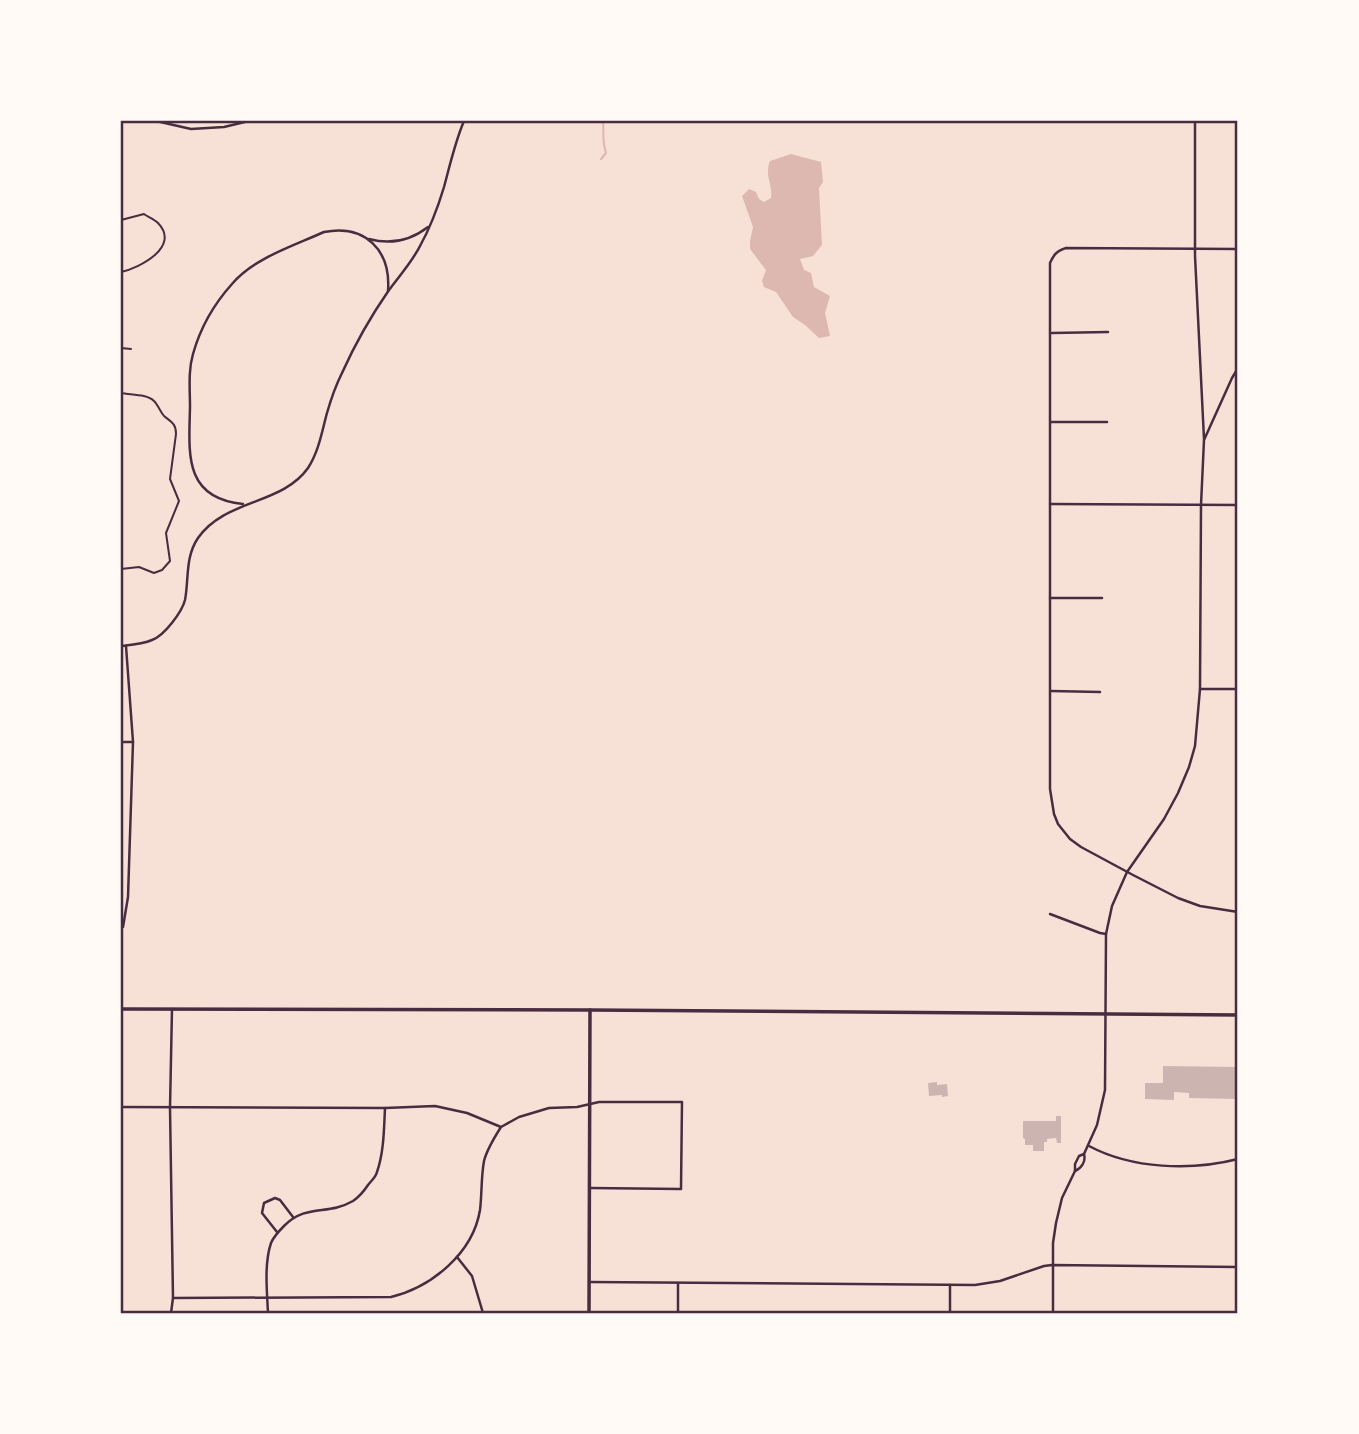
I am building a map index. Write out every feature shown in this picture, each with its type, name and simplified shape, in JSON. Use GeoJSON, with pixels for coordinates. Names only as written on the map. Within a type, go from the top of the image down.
{"type":"FeatureCollection","features":[{"type":"Feature","properties":{"kind":"street"},"geometry":{"type":"LineString","coordinates":[[156,121],[191,129],[216,128],[249,121]]}},
{"type":"Feature","properties":{"kind":"street"},"geometry":{"type":"LineString","coordinates":[[121,646],[154,640],[174,620],[184,603],[188,556],[207,527],[246,504],[277,493],[309,467],[340,376],[357,342],[419,249],[437,206],[464,121]]}},
{"type":"Feature","properties":{"kind":"street"},"geometry":{"type":"LineString","coordinates":[[1052,1313],[1052,1265],[1056,1223],[1062,1198],[1075,1171],[1074,1164],[1089,1146],[1105,1090],[1106,934],[1112,906],[1127,872],[1164,819],[1189,767],[1197,731],[1204,440],[1195,249],[1195,121]]}},
{"type":"Feature","properties":{"kind":"street"},"geometry":{"type":"LineString","coordinates":[[246,504],[233,503],[211,494],[197,480],[190,460],[192,355],[208,317],[234,282],[255,264],[324,232],[344,230],[382,243],[397,242],[429,226]]}},
{"type":"Feature","properties":{"kind":"street"},"geometry":{"type":"LineString","coordinates":[[366,238],[373,243],[384,260],[389,280],[388,292]]}},
{"type":"Feature","properties":{"kind":"street"},"geometry":{"type":"LineString","coordinates":[[1238,249],[1066,248],[1058,251],[1051,262],[1050,422],[1050,789],[1054,814],[1070,839],[1127,872],[1178,898],[1238,912]]}},
{"type":"Feature","properties":{"kind":"street"},"geometry":{"type":"LineString","coordinates":[[1051,333],[1108,332]]}},
{"type":"Feature","properties":{"kind":"street"},"geometry":{"type":"LineString","coordinates":[[1204,440],[1238,368]]}},
{"type":"Feature","properties":{"kind":"street"},"geometry":{"type":"LineString","coordinates":[[1050,422],[1107,422]]}},
{"type":"Feature","properties":{"kind":"street"},"geometry":{"type":"LineString","coordinates":[[1050,504],[1238,505]]}},
{"type":"Feature","properties":{"kind":"street"},"geometry":{"type":"LineString","coordinates":[[1050,598],[1102,598]]}},
{"type":"Feature","properties":{"kind":"street"},"geometry":{"type":"LineString","coordinates":[[122,927],[128,897],[133,742],[126,646]]}},
{"type":"Feature","properties":{"kind":"street"},"geometry":{"type":"LineString","coordinates":[[1200,689],[1238,689]]}},
{"type":"Feature","properties":{"kind":"street"},"geometry":{"type":"LineString","coordinates":[[1050,691],[1100,691]]}},
{"type":"Feature","properties":{"kind":"street"},"geometry":{"type":"LineString","coordinates":[[121,742],[133,742]]}},
{"type":"Feature","properties":{"kind":"street"},"geometry":{"type":"LineString","coordinates":[[1050,914],[1106,934]]}},
{"type":"Feature","properties":{"kind":"street"},"geometry":{"type":"LineString","coordinates":[[121,1009],[1238,1015]]}},
{"type":"Feature","properties":{"kind":"street"},"geometry":{"type":"LineString","coordinates":[[171,1313],[172,1009]]}},
{"type":"Feature","properties":{"kind":"street"},"geometry":{"type":"LineString","coordinates":[[589,1313],[590,1010]]}},
{"type":"Feature","properties":{"kind":"street"},"geometry":{"type":"LineString","coordinates":[[173,1298],[391,1297],[403,1294],[429,1281],[457,1257],[473,1234],[480,1212],[484,1160],[501,1127],[519,1117],[550,1108],[577,1107],[599,1102],[682,1102],[681,1189],[590,1188]]}},
{"type":"Feature","properties":{"kind":"street"},"geometry":{"type":"LineString","coordinates":[[121,1107],[435,1106],[467,1113],[501,1127]]}},
{"type":"Feature","properties":{"kind":"street"},"geometry":{"type":"LineString","coordinates":[[268,1313],[268,1260],[277,1232],[293,1217],[305,1212],[333,1209],[356,1199],[377,1174],[386,1108]]}},
{"type":"Feature","properties":{"kind":"street"},"geometry":{"type":"LineString","coordinates":[[1089,1146],[1120,1157],[1162,1165],[1206,1165],[1238,1159]]}},
{"type":"Feature","properties":{"kind":"street"},"geometry":{"type":"LineString","coordinates":[[277,1232],[262,1213],[264,1203],[275,1198],[280,1200],[293,1217]]}},
{"type":"Feature","properties":{"kind":"street"},"geometry":{"type":"LineString","coordinates":[[457,1257],[472,1276],[483,1313]]}},
{"type":"Feature","properties":{"kind":"street"},"geometry":{"type":"LineString","coordinates":[[589,1282],[975,1285],[1000,1281],[1052,1265],[1238,1267]]}},
{"type":"Feature","properties":{"kind":"street"},"geometry":{"type":"LineString","coordinates":[[678,1284],[678,1313]]}},
{"type":"Feature","properties":{"kind":"street"},"geometry":{"type":"LineString","coordinates":[[950,1285],[950,1313]]}},
{"type":"Feature","properties":{"kind":"path"},"geometry":{"type":"LineString","coordinates":[[188,121],[218,121]]}},
{"type":"Feature","properties":{"kind":"path"},"geometry":{"type":"LineString","coordinates":[[121,220],[144,214],[157,222],[163,230],[164,240],[163,246],[152,258],[134,269],[121,272]]}},
{"type":"Feature","properties":{"kind":"path"},"geometry":{"type":"LineString","coordinates":[[121,348],[131,349]]}},
{"type":"Feature","properties":{"kind":"path"},"geometry":{"type":"LineString","coordinates":[[121,393],[153,400],[164,415],[173,421],[176,427],[170,479],[179,502],[166,533],[170,561],[162,570],[154,573],[139,568],[121,569]]}},
{"type":"Feature","properties":{"kind":"shaded area"},"geometry":{"type":"Polygon","coordinates":[[[791,154],[821,162],[823,182],[819,188],[822,245],[813,256],[800,259],[804,270],[811,273],[814,287],[830,296],[825,313],[830,336],[819,338],[793,317],[776,292],[764,287],[762,281],[766,270],[750,249],[753,227],[742,196],[749,189],[756,192],[764,202],[771,198],[768,171],[770,161],[791,154]]]}},
{"type":"Feature","properties":{"kind":"building"},"geometry":{"type":"Polygon","coordinates":[[[1163,1066],[1238,1067],[1238,1099],[1189,1098],[1189,1093],[1174,1092],[1174,1100],[1145,1099],[1145,1083],[1163,1083],[1163,1066]]]}},
{"type":"Feature","properties":{"kind":"building"},"geometry":{"type":"Polygon","coordinates":[[[937,1082],[937,1085],[947,1084],[948,1096],[929,1096],[928,1083],[937,1082]]]}},
{"type":"Feature","properties":{"kind":"building"},"geometry":{"type":"Polygon","coordinates":[[[1056,1116],[1061,1116],[1061,1143],[1057,1143],[1056,1138],[1047,1139],[1047,1142],[1044,1142],[1044,1151],[1033,1151],[1033,1145],[1025,1145],[1023,1121],[1056,1121],[1056,1116]]]}},
{"type":"Feature","properties":{"kind":"waterway"},"geometry":{"type":"LineString","coordinates":[[601,159],[606,153],[603,121]]}}]}
